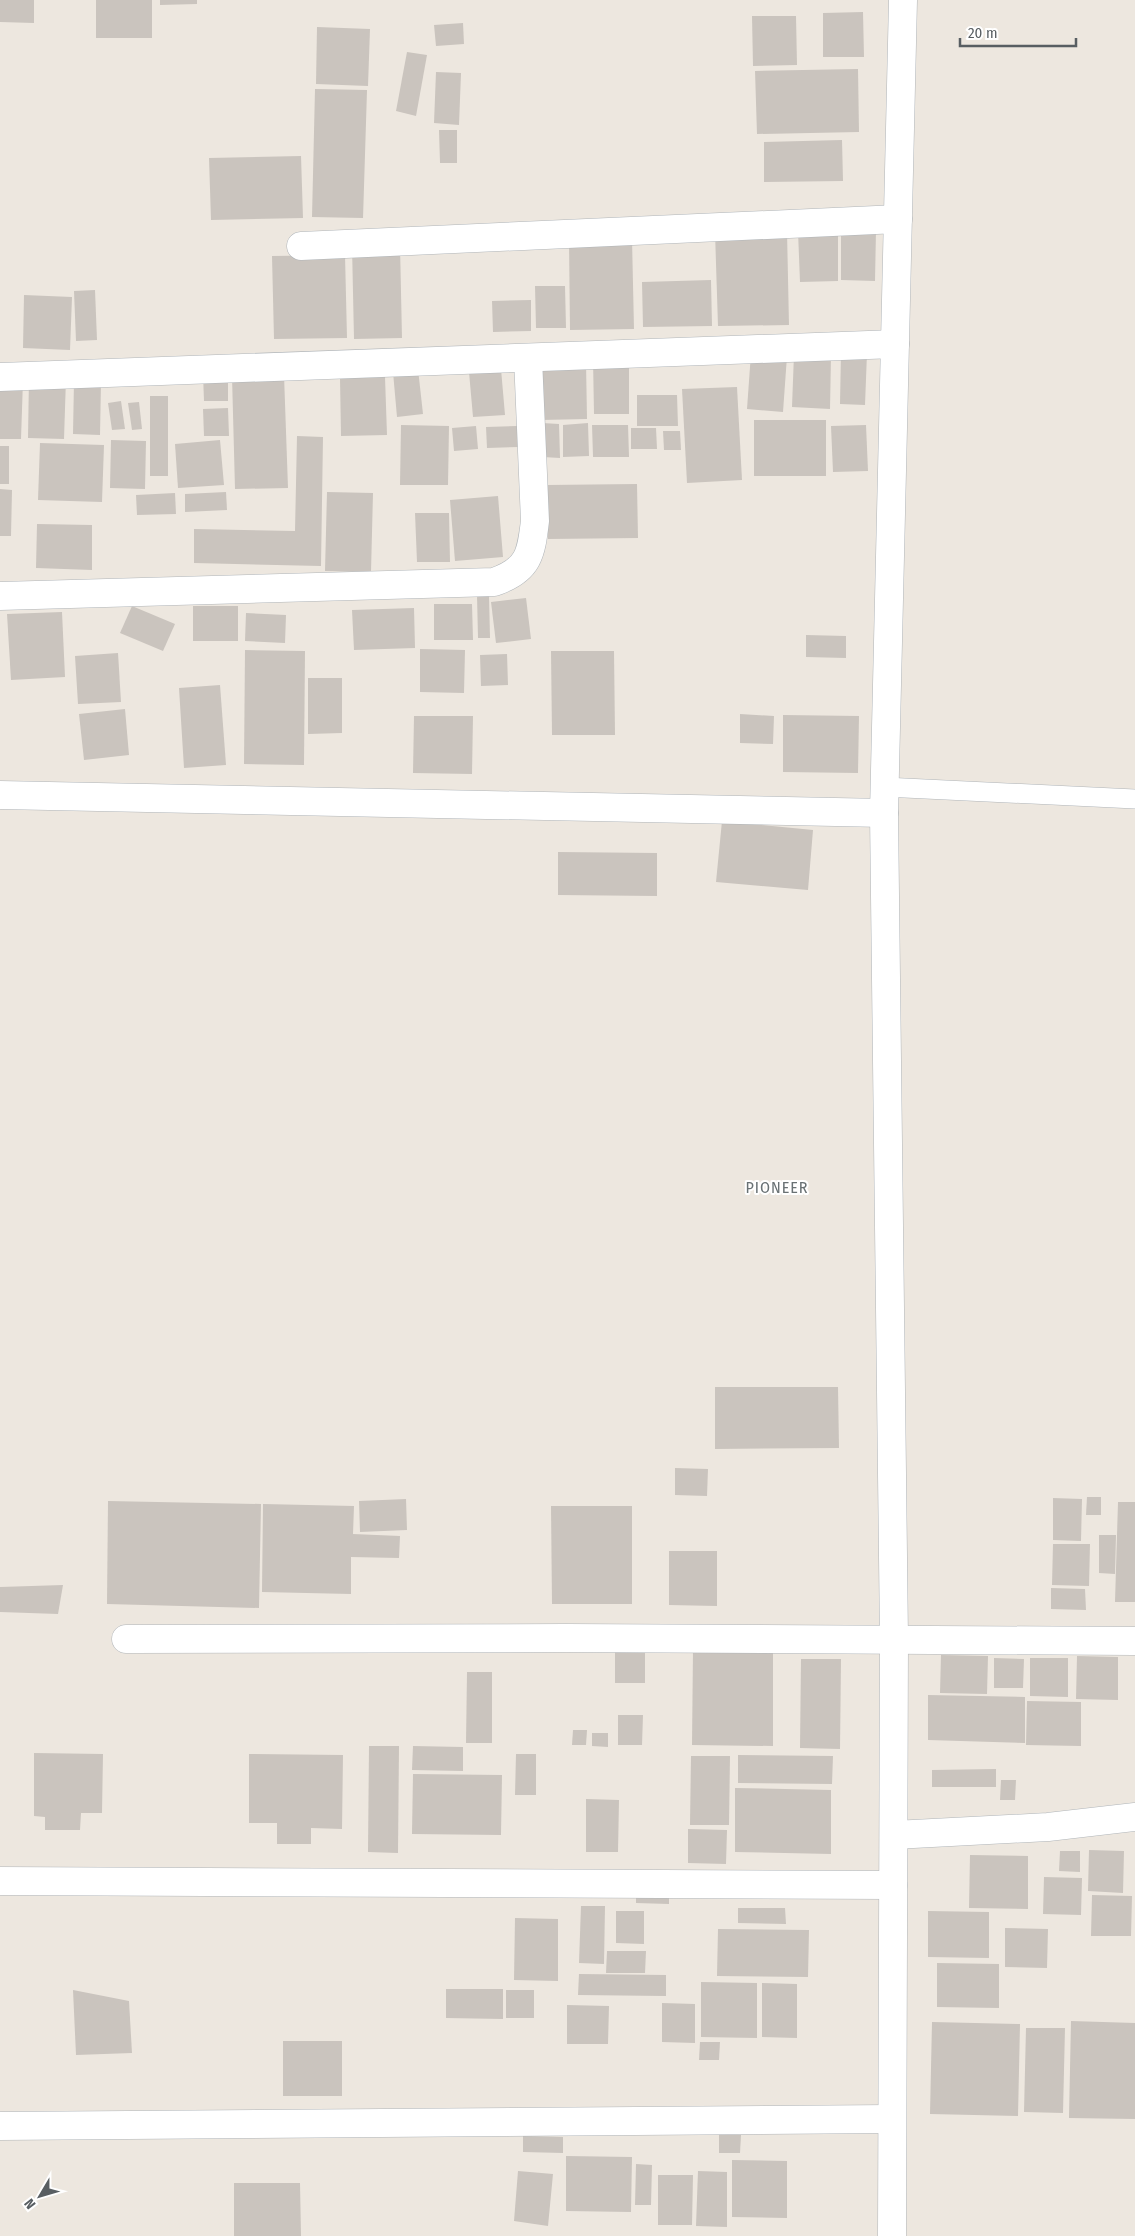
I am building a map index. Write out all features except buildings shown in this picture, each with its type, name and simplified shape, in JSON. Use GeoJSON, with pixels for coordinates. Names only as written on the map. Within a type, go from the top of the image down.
{"type":"FeatureCollection","features":[{"type":"Feature","properties":{"kind":"street"},"geometry":{"type":"LineString","coordinates":[[892,2236],[894,1639],[884,800],[903,0]]}},
{"type":"Feature","properties":{"kind":"street"},"geometry":{"type":"LineString","coordinates":[[301,246],[898,219]]}},
{"type":"Feature","properties":{"kind":"street"},"geometry":{"type":"LineString","coordinates":[[0,377],[895,344]]}},
{"type":"Feature","properties":{"kind":"street"},"geometry":{"type":"LineString","coordinates":[[0,596],[494,582],[512,576],[526,563],[532,545],[535,521],[528,358]]}},
{"type":"Feature","properties":{"kind":"street"},"geometry":{"type":"LineString","coordinates":[[0,795],[884,800]]}},
{"type":"Feature","properties":{"kind":"street"},"geometry":{"type":"LineString","coordinates":[[126,1640],[894,1639],[1135,1641]]}},
{"type":"Feature","properties":{"kind":"street"},"geometry":{"type":"LineString","coordinates":[[894,1835],[1048,1827],[1135,1817]]}},
{"type":"Feature","properties":{"kind":"street"},"geometry":{"type":"LineString","coordinates":[[0,1881],[893,1886]]}},
{"type":"Feature","properties":{"kind":"street"},"geometry":{"type":"LineString","coordinates":[[0,2126],[891,2119]]}},
{"type":"Feature","properties":{"kind":"lane"},"geometry":{"type":"LineString","coordinates":[[884,800],[1135,799]]}},
{"type":"Feature","properties":{"kind":"district","name":"PIONEER"},"geometry":{"type":"Point","coordinates":[777,1187]}}]}
